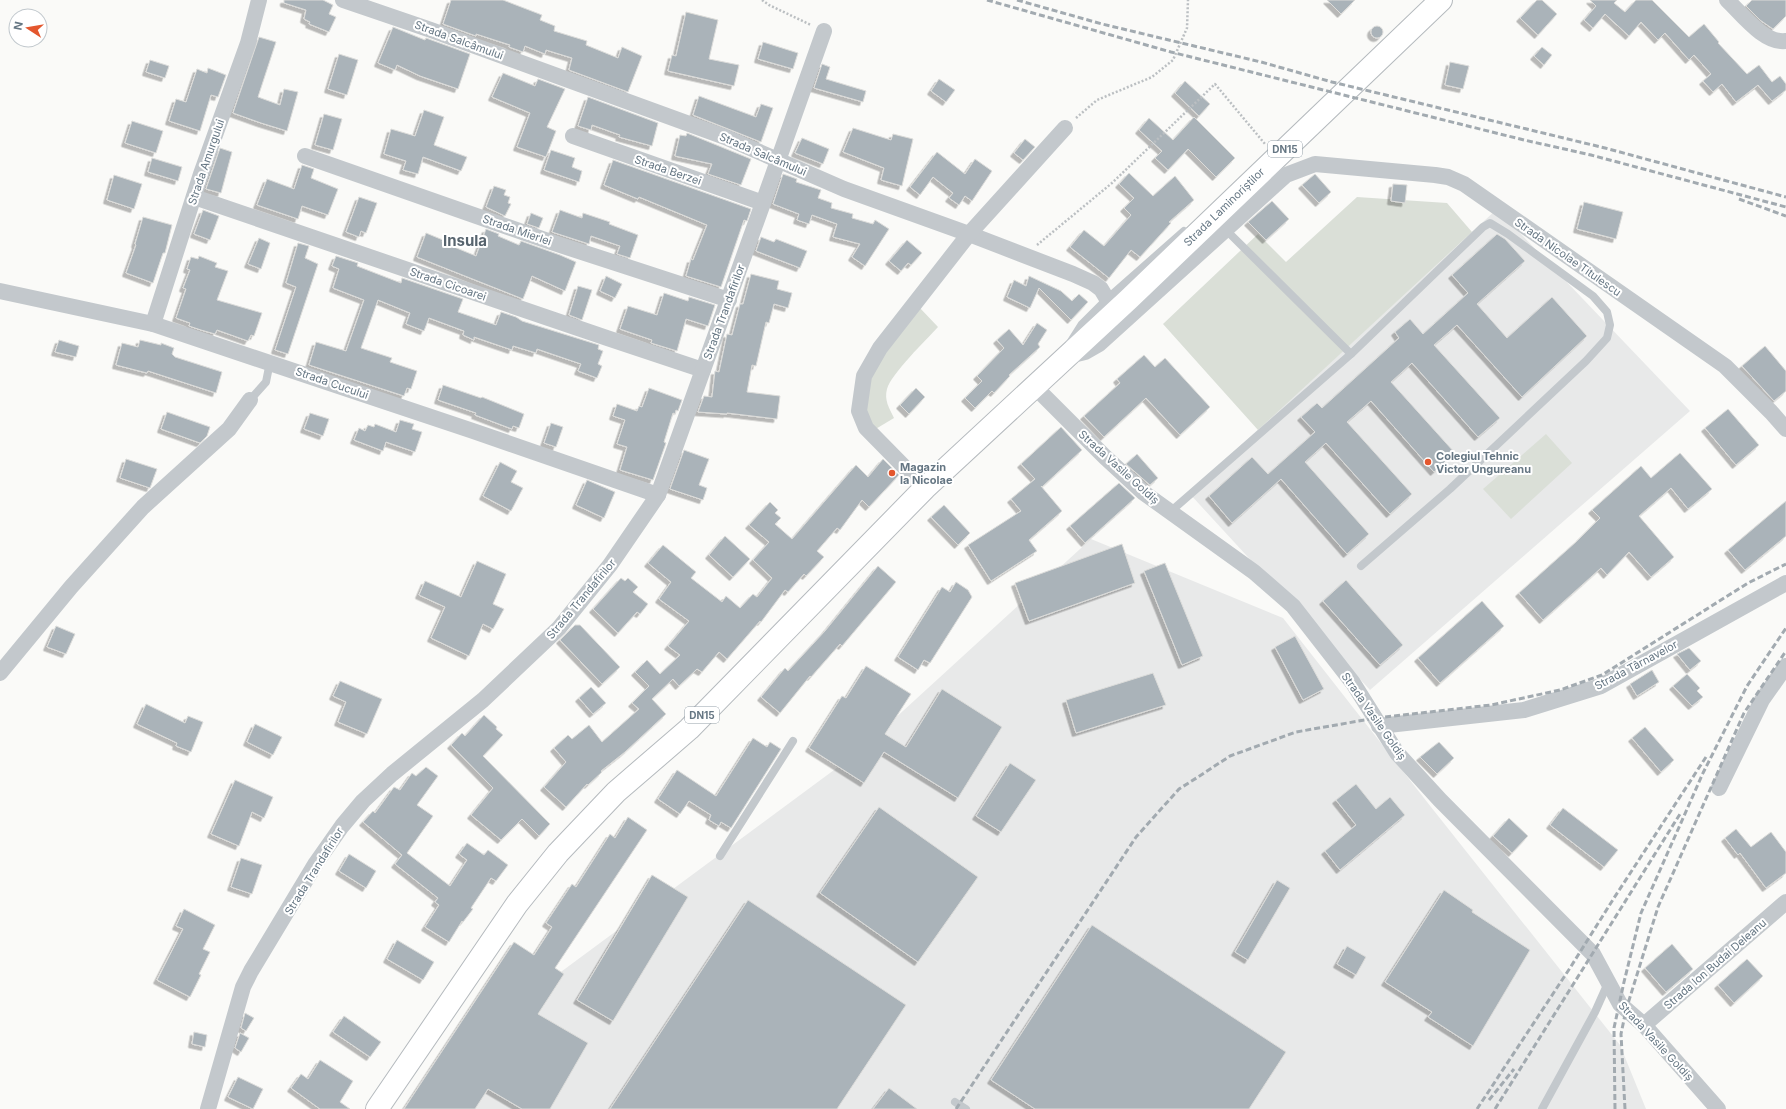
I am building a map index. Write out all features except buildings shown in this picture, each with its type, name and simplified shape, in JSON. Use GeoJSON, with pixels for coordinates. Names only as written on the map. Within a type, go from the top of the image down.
{"type":"FeatureCollection","features":[{"type":"Feature","properties":{"kind":"main road","name":"Strada Laminoriștilor"},"geometry":{"type":"LineString","coordinates":[[1069,355],[1211,223],[1441,0]]}},
{"type":"Feature","properties":{"kind":"main road","name":"DN15"},"geometry":{"type":"LineString","coordinates":[[377,1109],[517,904],[558,853],[616,792],[689,729],[925,488],[1069,355]]}},
{"type":"Feature","properties":{"kind":"street","name":"Strada Amurgului"},"geometry":{"type":"LineString","coordinates":[[153,324],[194,196],[248,43],[259,0]]}},
{"type":"Feature","properties":{"kind":"street","name":"Strada Salcâmului"},"geometry":{"type":"LineString","coordinates":[[343,0],[431,30],[710,132],[779,159],[844,189],[969,234],[1093,283],[1101,289],[1107,299]]}},
{"type":"Feature","properties":{"kind":"street"},"geometry":{"type":"LineString","coordinates":[[1727,0],[1767,38],[1780,42],[1786,41]]}},
{"type":"Feature","properties":{"kind":"street","name":"Strada Trandafirilor"},"geometry":{"type":"LineString","coordinates":[[208,1109],[243,987],[251,971],[316,864],[342,826],[363,801],[392,774],[483,700],[559,628],[610,565],[658,495],[764,204],[824,31]]}},
{"type":"Feature","properties":{"kind":"street"},"geometry":{"type":"LineString","coordinates":[[925,488],[866,428],[859,411],[864,376],[880,348],[969,234],[1065,128]]}},
{"type":"Feature","properties":{"kind":"street","name":"Strada Berzei"},"geometry":{"type":"LineString","coordinates":[[573,136],[764,204]]}},
{"type":"Feature","properties":{"kind":"street","name":"Strada Mierlei"},"geometry":{"type":"LineString","coordinates":[[305,156],[552,242],[729,300]]}},
{"type":"Feature","properties":{"kind":"street","name":"Strada Nicolae Titulescu"},"geometry":{"type":"LineString","coordinates":[[1211,223],[1286,175],[1314,164],[1448,177],[1464,184],[1725,366],[1786,429]]}},
{"type":"Feature","properties":{"kind":"street","name":"Strada Cicoarei"},"geometry":{"type":"LineString","coordinates":[[194,196],[599,336],[703,370]]}},
{"type":"Feature","properties":{"kind":"street"},"geometry":{"type":"LineString","coordinates":[[1069,355],[1085,352],[1099,344],[1172,280],[1211,223]]}},
{"type":"Feature","properties":{"kind":"street","name":"Strada Cucului"},"geometry":{"type":"LineString","coordinates":[[2,295],[153,324],[270,362],[658,495]]}},
{"type":"Feature","properties":{"kind":"street","name":"Strada Vasile Goldiș"},"geometry":{"type":"LineString","coordinates":[[1035,387],[1128,478],[1170,512],[1189,524],[1254,572],[1293,606],[1353,683],[1397,753],[1440,800],[1593,954],[1620,1004],[1644,1026],[1718,1109]]}},
{"type":"Feature","properties":{"kind":"street"},"geometry":{"type":"LineString","coordinates":[[0,673],[71,587],[143,507],[229,429],[250,400]]}},
{"type":"Feature","properties":{"kind":"street","name":"Strada Târnavelor"},"geometry":{"type":"LineString","coordinates":[[1379,726],[1524,710],[1600,686],[1786,583]]}},
{"type":"Feature","properties":{"kind":"street"},"geometry":{"type":"LineString","coordinates":[[1719,788],[1762,700],[1786,666]]}},
{"type":"Feature","properties":{"kind":"street","name":"Strada Ion Budai Deleanu"},"geometry":{"type":"LineString","coordinates":[[1644,1026],[1786,902]]}},
{"type":"Feature","properties":{"kind":"lane"},"geometry":{"type":"LineString","coordinates":[[1069,355],[1070,340],[1082,324],[1107,299],[1211,223],[1351,354]]}},
{"type":"Feature","properties":{"kind":"lane"},"geometry":{"type":"LineString","coordinates":[[1170,512],[1351,354],[1483,227],[1490,223],[1508,234],[1593,296],[1607,312],[1610,325],[1607,338],[1586,361],[1450,489],[1361,566]]}},
{"type":"Feature","properties":{"kind":"lane"},"geometry":{"type":"LineString","coordinates":[[250,400],[266,382],[270,362]]}},
{"type":"Feature","properties":{"kind":"lane"},"geometry":{"type":"LineString","coordinates":[[720,856],[793,741]]}},
{"type":"Feature","properties":{"kind":"lane"},"geometry":{"type":"LineString","coordinates":[[1542,1109],[1595,1012],[1608,982]]}},
{"type":"Feature","properties":{"kind":"lane"},"geometry":{"type":"LineString","coordinates":[[955,1102],[966,1109]]}},
{"type":"Feature","properties":{"kind":"path"},"geometry":{"type":"LineString","coordinates":[[762,0],[769,5],[824,31]]}},
{"type":"Feature","properties":{"kind":"path"},"geometry":{"type":"LineString","coordinates":[[1065,128],[1097,100],[1152,77],[1173,60],[1187,28],[1188,0]]}},
{"type":"Feature","properties":{"kind":"path"},"geometry":{"type":"LineString","coordinates":[[1024,255],[1112,183],[1215,84],[1270,149]]}},
{"type":"Feature","properties":{"kind":"shaded area"},"geometry":{"type":"Polygon","coordinates":[[[1357,197],[1447,203],[1472,232],[1258,430],[1163,324],[1258,234],[1286,262],[1357,197]]]}},
{"type":"Feature","properties":{"kind":"shaded area","name":"Colegiul Tehnic Victor Ungureanu"},"geometry":{"type":"Polygon","coordinates":[[[1497,209],[1690,411],[1370,690],[1189,493],[1497,209]]]}},
{"type":"Feature","properties":{"kind":"shaded area"},"geometry":{"type":"Polygon","coordinates":[[[919,307],[938,327],[902,366],[890,383],[887,389],[886,397],[894,418],[874,430],[864,406],[868,383],[876,363],[919,307]]]}},
{"type":"Feature","properties":{"kind":"shaded area"},"geometry":{"type":"Polygon","coordinates":[[[1546,434],[1572,463],[1511,519],[1483,489],[1546,434]]]}},
{"type":"Feature","properties":{"kind":"shaded area"},"geometry":{"type":"Polygon","coordinates":[[[1091,539],[1283,618],[1620,1045],[1646,1109],[412,1109],[447,1056],[857,753],[1091,539]]]}},
{"type":"Feature","properties":{"kind":"railway"},"geometry":{"type":"LineString","coordinates":[[987,0],[1171,52],[1524,140],[1591,155],[1786,207]]}},
{"type":"Feature","properties":{"kind":"railway"},"geometry":{"type":"LineString","coordinates":[[1017,0],[1102,24],[1261,62],[1332,82],[1605,148],[1786,197]]}},
{"type":"Feature","properties":{"kind":"railway"},"geometry":{"type":"LineString","coordinates":[[1739,199],[1786,216]]}},
{"type":"Feature","properties":{"kind":"railway"},"geometry":{"type":"LineString","coordinates":[[956,1109],[1136,837],[1179,789],[1230,756],[1296,732],[1376,718],[1491,705],[1560,690],[1602,675],[1748,583],[1786,564]]}},
{"type":"Feature","properties":{"kind":"railway"},"geometry":{"type":"LineString","coordinates":[[1615,1109],[1614,1028],[1641,913],[1703,773],[1747,686],[1786,628]]}},
{"type":"Feature","properties":{"kind":"railway"},"geometry":{"type":"LineString","coordinates":[[1625,1109],[1621,1034],[1626,1010],[1658,907],[1744,713],[1786,651]]}},
{"type":"Feature","properties":{"kind":"railway"},"geometry":{"type":"LineString","coordinates":[[1477,1109],[1706,757]]}},
{"type":"Feature","properties":{"kind":"railway"},"geometry":{"type":"LineString","coordinates":[[1495,1109],[1680,814]]}},
{"type":"Feature","properties":{"kind":"railway"},"geometry":{"type":"LineString","coordinates":[[1489,1100],[1514,1069]]}},
{"type":"Feature","properties":{"kind":"place","name":"Colegiul Tehnic Victor Ungureanu"},"geometry":{"type":"Point","coordinates":[1428,462]}},
{"type":"Feature","properties":{"kind":"place","name":"Magazin la Nicolae"},"geometry":{"type":"Point","coordinates":[892,473]}},
{"type":"Feature","properties":{"kind":"district","name":"Insula"},"geometry":{"type":"Point","coordinates":[465,240]}}]}
